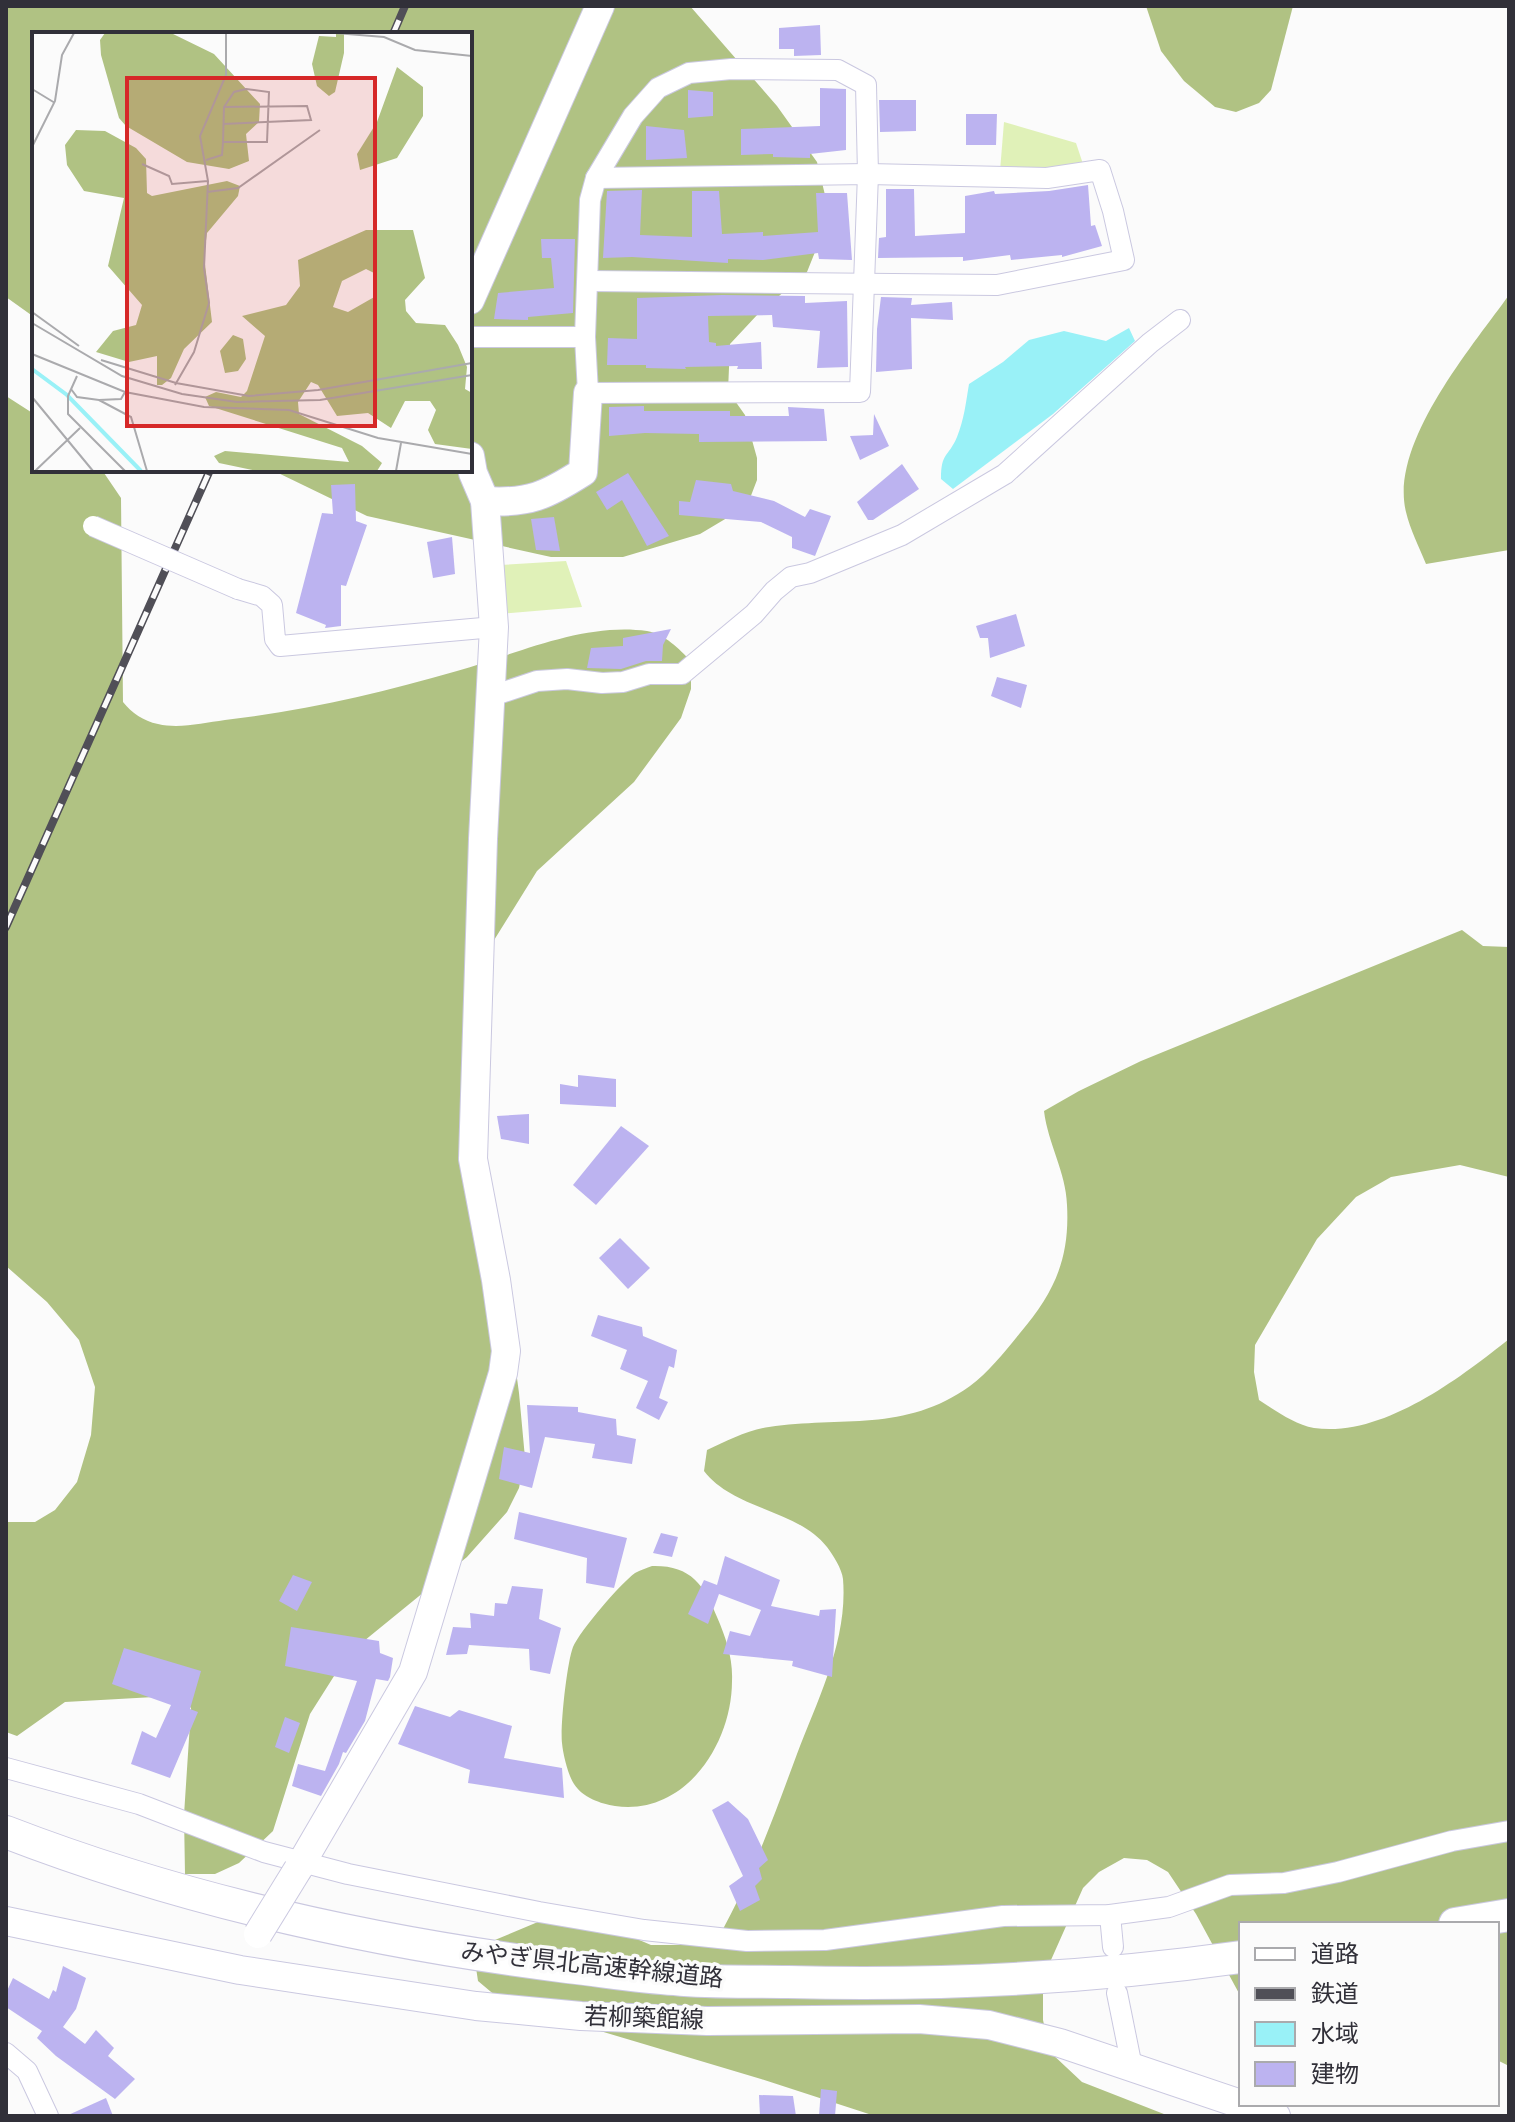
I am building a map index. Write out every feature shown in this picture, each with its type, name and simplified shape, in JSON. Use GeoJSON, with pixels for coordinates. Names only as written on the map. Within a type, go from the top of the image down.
{"type":"FeatureCollection","features":[{"type":"Feature","properties":{"kind":"main road","name":"みやぎ県北高速幹線道路"},"geometry":{"type":"LineString","coordinates":[[6,1832],[163,1886],[338,1930],[519,1961],[676,1980],[847,1984],[1008,1980],[1178,1966],[1239,1957]]}},
{"type":"Feature","properties":{"kind":"main road"},"geometry":{"type":"LineString","coordinates":[[1467,1922],[1509,1915]]}},
{"type":"Feature","properties":{"kind":"street"},"geometry":{"type":"LineString","coordinates":[[472,295],[600,6]]}},
{"type":"Feature","properties":{"kind":"street"},"geometry":{"type":"LineString","coordinates":[[485,501],[515,503],[547,495],[583,472],[588,393],[585,337],[590,200],[596,178],[633,116],[658,88],[689,73],[731,69],[838,70],[866,85],[868,174],[860,392],[588,393]]}},
{"type":"Feature","properties":{"kind":"street"},"geometry":{"type":"LineString","coordinates":[[588,281],[997,285],[1124,260],[1100,170],[1047,178],[868,174],[596,178]]}},
{"type":"Feature","properties":{"kind":"street"},"geometry":{"type":"LineString","coordinates":[[489,697],[537,681],[623,682],[649,674],[682,674],[754,614],[791,577],[810,573],[902,535],[1005,474],[1150,343],[1180,320]]}},
{"type":"Feature","properties":{"kind":"street"},"geometry":{"type":"LineString","coordinates":[[472,337],[585,337]]}},
{"type":"Feature","properties":{"kind":"street"},"geometry":{"type":"LineString","coordinates":[[240,1970],[258,1934],[413,1672],[503,1373],[506,1351],[473,1159],[494,627],[485,501],[472,467]]}},
{"type":"Feature","properties":{"kind":"street"},"geometry":{"type":"LineString","coordinates":[[93,526],[238,589],[262,596],[272,605],[275,639],[280,646],[494,627]]}},
{"type":"Feature","properties":{"kind":"street"},"geometry":{"type":"LineString","coordinates":[[6,1768],[139,1804],[300,1866],[644,1930],[747,1941],[825,1940],[1003,1916],[1110,1915],[1169,1907],[1230,1885],[1284,1883],[1338,1872],[1452,1841],[1509,1831]]}},
{"type":"Feature","properties":{"kind":"street"},"geometry":{"type":"LineString","coordinates":[[1110,1915],[1113,1947]]}},
{"type":"Feature","properties":{"kind":"street","name":"若柳築館線"},"geometry":{"type":"LineString","coordinates":[[6,1921],[240,1970],[476,2006],[581,2016],[707,2021],[919,2019],[989,2025],[1060,2043],[1239,2103]]}},
{"type":"Feature","properties":{"kind":"street"},"geometry":{"type":"LineString","coordinates":[[1117,1993],[1132,2067]]}},
{"type":"Feature","properties":{"kind":"street"},"geometry":{"type":"LineString","coordinates":[[6,2053],[27,2071],[48,2116]]}},
{"type":"Feature","properties":{"kind":"street","name":"若柳築館線"},"geometry":{"type":"LineString","coordinates":[[1247,2106],[1276,2116]]}},
{"type":"Feature","properties":{"kind":"green space"},"geometry":{"type":"Polygon","coordinates":[[[6,6],[690,6],[777,106],[817,162],[825,195],[825,227],[807,272],[758,314],[730,344],[728,391],[745,415],[757,458],[757,480],[747,506],[700,534],[623,557],[551,557],[367,516],[276,472],[472,472],[472,32],[32,32],[32,316],[6,297],[6,6]]]}},
{"type":"Feature","properties":{"kind":"green space"},"geometry":{"type":"Polygon","coordinates":[[[1146,6],[1293,6],[1271,90],[1259,103],[1236,112],[1215,107],[1184,81],[1161,51],[1146,6]]]}},
{"type":"Feature","properties":{"kind":"green space"},"geometry":{"type":"Polygon","coordinates":[[[1004,122],[1076,143],[1083,164],[1041,172],[1000,171],[1004,122]]]}},
{"type":"Feature","properties":{"kind":"green space"},"geometry":{"type":"Polygon","coordinates":[[[1509,295],[1509,550],[1426,564],[1406,512],[1404,485],[1410,457],[1421,427],[1437,398],[1509,295]]]}},
{"type":"Feature","properties":{"kind":"green space"},"geometry":{"type":"Polygon","coordinates":[[[6,396],[32,413],[32,472],[103,472],[121,498],[123,702],[147,721],[174,726],[191,725],[313,706],[400,687],[550,641],[599,631],[623,629],[654,633],[691,661],[691,689],[681,718],[634,782],[537,871],[491,945],[472,1046],[519,1393],[525,1458],[519,1488],[507,1512],[467,1557],[348,1654],[310,1714],[273,1831],[239,1863],[215,1874],[185,1874],[184,1815],[191,1708],[184,1700],[172,1696],[65,1702],[17,1736],[6,1732],[6,1522],[35,1522],[55,1510],[77,1482],[91,1435],[95,1387],[79,1340],[47,1302],[6,1266],[6,396]]]}},
{"type":"Feature","properties":{"kind":"green space"},"geometry":{"type":"Polygon","coordinates":[[[566,561],[582,607],[498,614],[500,565],[566,561]]]}},
{"type":"Feature","properties":{"kind":"green space"},"geometry":{"type":"Polygon","coordinates":[[[1462,930],[1483,946],[1509,947],[1509,1177],[1460,1165],[1391,1177],[1356,1197],[1317,1239],[1255,1345],[1254,1372],[1259,1400],[1285,1417],[1307,1426],[1340,1429],[1393,1415],[1419,1402],[1509,1339],[1509,2066],[1499,2061],[1499,1922],[1239,1922],[1239,1993],[1196,1914],[1168,1872],[1147,1860],[1124,1858],[1099,1872],[1083,1888],[1043,1978],[1043,2020],[1050,2052],[1082,2082],[1169,2116],[875,2116],[503,2002],[478,1981],[475,1961],[478,1947],[545,1919],[623,1933],[651,1945],[697,1945],[718,1938],[771,1824],[830,1669],[841,1624],[843,1579],[832,1554],[814,1534],[717,1484],[704,1471],[707,1450],[761,1428],[872,1420],[921,1411],[946,1401],[984,1374],[1042,1304],[1057,1274],[1066,1242],[1066,1193],[1044,1111],[1141,1061],[1462,930]]]}},
{"type":"Feature","properties":{"kind":"green space"},"geometry":{"type":"Polygon","coordinates":[[[652,1566],[686,1573],[707,1595],[730,1656],[730,1705],[724,1729],[713,1751],[700,1771],[683,1787],[663,1800],[640,1806],[615,1806],[587,1796],[577,1789],[570,1775],[563,1753],[562,1735],[566,1680],[573,1647],[584,1630],[629,1578],[652,1566]]]}},
{"type":"Feature","properties":{"kind":"water"},"geometry":{"type":"Polygon","coordinates":[[[1129,328],[1135,341],[1053,414],[953,489],[941,479],[944,459],[954,444],[961,424],[969,384],[1029,340],[1064,331],[1106,341],[1129,328]]]}},
{"type":"Feature","properties":{"kind":"building"},"geometry":{"type":"Polygon","coordinates":[[[820,25],[821,55],[794,56],[794,49],[779,49],[779,28],[820,25]]]}},
{"type":"Feature","properties":{"kind":"building"},"geometry":{"type":"Polygon","coordinates":[[[820,88],[846,89],[846,150],[810,154],[810,158],[741,155],[741,129],[820,126],[820,88]]]}},
{"type":"Feature","properties":{"kind":"building"},"geometry":{"type":"Polygon","coordinates":[[[688,90],[713,92],[713,116],[688,118],[688,90]]]}},
{"type":"Feature","properties":{"kind":"building"},"geometry":{"type":"Polygon","coordinates":[[[879,100],[916,100],[916,131],[880,132],[879,100]]]}},
{"type":"Feature","properties":{"kind":"building"},"geometry":{"type":"Polygon","coordinates":[[[966,114],[997,114],[996,145],[966,145],[966,114]]]}},
{"type":"Feature","properties":{"kind":"building"},"geometry":{"type":"Polygon","coordinates":[[[646,126],[684,130],[687,158],[646,160],[646,126]]]}},
{"type":"Feature","properties":{"kind":"building"},"geometry":{"type":"Polygon","coordinates":[[[1088,185],[1091,226],[1095,225],[1102,246],[1062,257],[1011,260],[1010,255],[963,261],[963,257],[878,258],[879,238],[886,237],[886,189],[914,189],[915,236],[965,233],[965,196],[994,191],[995,194],[1049,191],[1088,185]]]}},
{"type":"Feature","properties":{"kind":"building"},"geometry":{"type":"Polygon","coordinates":[[[642,190],[640,235],[692,237],[692,191],[719,191],[722,234],[763,232],[763,236],[818,232],[816,193],[847,193],[852,260],[819,259],[818,253],[763,260],[728,259],[728,263],[603,258],[607,191],[642,190]]]}},
{"type":"Feature","properties":{"kind":"building"},"geometry":{"type":"Polygon","coordinates":[[[541,239],[575,239],[573,313],[528,317],[528,320],[494,319],[498,293],[554,288],[551,258],[542,258],[541,239]]]}},
{"type":"Feature","properties":{"kind":"building"},"geometry":{"type":"Polygon","coordinates":[[[805,296],[805,303],[847,301],[848,367],[817,368],[820,331],[773,327],[772,315],[708,316],[709,342],[716,343],[716,346],[761,342],[762,369],[607,365],[608,338],[637,339],[637,298],[805,296]]]}},
{"type":"Feature","properties":{"kind":"building"},"geometry":{"type":"Polygon","coordinates":[[[881,297],[912,298],[911,305],[952,302],[953,320],[911,318],[912,369],[876,372],[881,297]]]}},
{"type":"Feature","properties":{"kind":"building"},"geometry":{"type":"Polygon","coordinates":[[[644,406],[644,411],[730,411],[730,416],[789,416],[788,407],[824,409],[827,441],[699,442],[699,434],[609,436],[609,407],[644,406]]]}},
{"type":"Feature","properties":{"kind":"building"},"geometry":{"type":"Polygon","coordinates":[[[874,414],[889,446],[860,460],[850,436],[873,435],[874,414]]]}},
{"type":"Feature","properties":{"kind":"building"},"geometry":{"type":"Polygon","coordinates":[[[902,464],[919,489],[873,520],[868,520],[857,502],[902,464]]]}},
{"type":"Feature","properties":{"kind":"building"},"geometry":{"type":"Polygon","coordinates":[[[628,473],[669,536],[647,546],[622,500],[607,510],[596,492],[628,473]]]}},
{"type":"Feature","properties":{"kind":"building"},"geometry":{"type":"Polygon","coordinates":[[[696,480],[731,484],[733,491],[774,501],[805,517],[810,509],[831,516],[815,556],[792,548],[792,537],[761,522],[679,515],[679,501],[690,502],[696,480]]]}},
{"type":"Feature","properties":{"kind":"building"},"geometry":{"type":"Polygon","coordinates":[[[355,484],[356,521],[367,525],[346,586],[341,585],[341,626],[325,628],[326,625],[296,613],[322,513],[333,514],[331,485],[355,484]]]}},
{"type":"Feature","properties":{"kind":"building"},"geometry":{"type":"Polygon","coordinates":[[[554,517],[560,551],[536,550],[531,519],[554,517]]]}},
{"type":"Feature","properties":{"kind":"building"},"geometry":{"type":"Polygon","coordinates":[[[452,537],[455,574],[433,578],[427,542],[452,537]]]}},
{"type":"Feature","properties":{"kind":"building"},"geometry":{"type":"Polygon","coordinates":[[[1016,614],[1025,646],[990,658],[988,638],[980,638],[976,626],[1016,614]]]}},
{"type":"Feature","properties":{"kind":"building"},"geometry":{"type":"Polygon","coordinates":[[[671,629],[663,645],[662,661],[646,661],[621,669],[587,668],[591,648],[623,646],[623,638],[671,629]]]}},
{"type":"Feature","properties":{"kind":"building"},"geometry":{"type":"Polygon","coordinates":[[[997,677],[1027,685],[1021,708],[991,696],[997,677]]]}},
{"type":"Feature","properties":{"kind":"building"},"geometry":{"type":"Polygon","coordinates":[[[578,1075],[616,1079],[616,1107],[560,1104],[560,1084],[578,1087],[578,1075]]]}},
{"type":"Feature","properties":{"kind":"building"},"geometry":{"type":"Polygon","coordinates":[[[529,1114],[529,1144],[501,1139],[497,1116],[529,1114]]]}},
{"type":"Feature","properties":{"kind":"building"},"geometry":{"type":"Polygon","coordinates":[[[621,1126],[649,1146],[596,1205],[573,1185],[621,1126]]]}},
{"type":"Feature","properties":{"kind":"building"},"geometry":{"type":"Polygon","coordinates":[[[620,1238],[650,1268],[628,1289],[599,1258],[620,1238]]]}},
{"type":"Feature","properties":{"kind":"building"},"geometry":{"type":"Polygon","coordinates":[[[598,1315],[642,1327],[643,1336],[677,1350],[674,1368],[669,1366],[659,1398],[668,1402],[659,1420],[636,1408],[648,1381],[620,1369],[627,1350],[591,1336],[598,1315]]]}},
{"type":"Feature","properties":{"kind":"building"},"geometry":{"type":"Polygon","coordinates":[[[527,1405],[578,1407],[578,1412],[616,1419],[617,1435],[636,1439],[632,1464],[592,1458],[595,1444],[545,1437],[532,1488],[499,1479],[504,1447],[530,1453],[527,1405]]]}},
{"type":"Feature","properties":{"kind":"building"},"geometry":{"type":"Polygon","coordinates":[[[519,1512],[627,1538],[614,1588],[586,1583],[587,1558],[514,1539],[519,1512]]]}},
{"type":"Feature","properties":{"kind":"building"},"geometry":{"type":"Polygon","coordinates":[[[661,1533],[678,1537],[672,1557],[653,1553],[661,1533]]]}},
{"type":"Feature","properties":{"kind":"building"},"geometry":{"type":"Polygon","coordinates":[[[725,1556],[780,1580],[771,1606],[819,1616],[820,1610],[836,1609],[832,1677],[792,1666],[793,1661],[723,1654],[730,1631],[750,1636],[761,1610],[719,1594],[708,1624],[688,1614],[704,1580],[717,1585],[725,1556]]]}},
{"type":"Feature","properties":{"kind":"building"},"geometry":{"type":"Polygon","coordinates":[[[293,1575],[312,1582],[297,1611],[279,1601],[293,1575]]]}},
{"type":"Feature","properties":{"kind":"building"},"geometry":{"type":"Polygon","coordinates":[[[512,1586],[543,1589],[539,1619],[561,1628],[550,1674],[530,1670],[529,1649],[469,1645],[467,1654],[446,1655],[453,1627],[471,1628],[470,1613],[494,1616],[495,1603],[507,1604],[512,1586]]]}},
{"type":"Feature","properties":{"kind":"building"},"geometry":{"type":"Polygon","coordinates":[[[291,1627],[379,1641],[380,1653],[393,1658],[388,1681],[376,1679],[365,1721],[346,1753],[343,1752],[321,1796],[292,1786],[298,1764],[325,1771],[357,1681],[285,1666],[291,1627]]]}},
{"type":"Feature","properties":{"kind":"building"},"geometry":{"type":"Polygon","coordinates":[[[124,1648],[201,1671],[190,1709],[198,1712],[170,1778],[131,1764],[142,1731],[156,1738],[171,1705],[112,1684],[124,1648]]]}},
{"type":"Feature","properties":{"kind":"building"},"geometry":{"type":"Polygon","coordinates":[[[415,1706],[450,1717],[459,1710],[512,1726],[504,1758],[562,1768],[564,1798],[468,1783],[470,1770],[398,1744],[415,1706]]]}},
{"type":"Feature","properties":{"kind":"building"},"geometry":{"type":"Polygon","coordinates":[[[285,1717],[300,1723],[289,1753],[275,1747],[285,1717]]]}},
{"type":"Feature","properties":{"kind":"building"},"geometry":{"type":"Polygon","coordinates":[[[728,1801],[748,1819],[768,1860],[759,1868],[762,1879],[755,1886],[760,1900],[740,1911],[729,1886],[743,1876],[712,1810],[728,1801]]]}},
{"type":"Feature","properties":{"kind":"building"},"geometry":{"type":"Polygon","coordinates":[[[63,1966],[86,1978],[76,2009],[63,2027],[85,2044],[96,2030],[114,2048],[108,2056],[135,2079],[115,2099],[56,2056],[37,2038],[42,2031],[6,2007],[6,1993],[13,1978],[49,1999],[53,1990],[56,1992],[63,1966]]]}},
{"type":"Feature","properties":{"kind":"building"},"geometry":{"type":"Polygon","coordinates":[[[821,2089],[837,2091],[835,2116],[819,2116],[821,2089]]]}},
{"type":"Feature","properties":{"kind":"building"},"geometry":{"type":"Polygon","coordinates":[[[759,2095],[793,2096],[796,2116],[760,2116],[759,2095]]]}},
{"type":"Feature","properties":{"kind":"building"},"geometry":{"type":"Polygon","coordinates":[[[106,2098],[113,2116],[66,2116],[106,2098]]]}},
{"type":"Feature","properties":{"kind":"railway"},"geometry":{"type":"LineString","coordinates":[[394,32],[405,6]]}},
{"type":"Feature","properties":{"kind":"railway"},"geometry":{"type":"LineString","coordinates":[[6,927],[209,472]]}}]}
